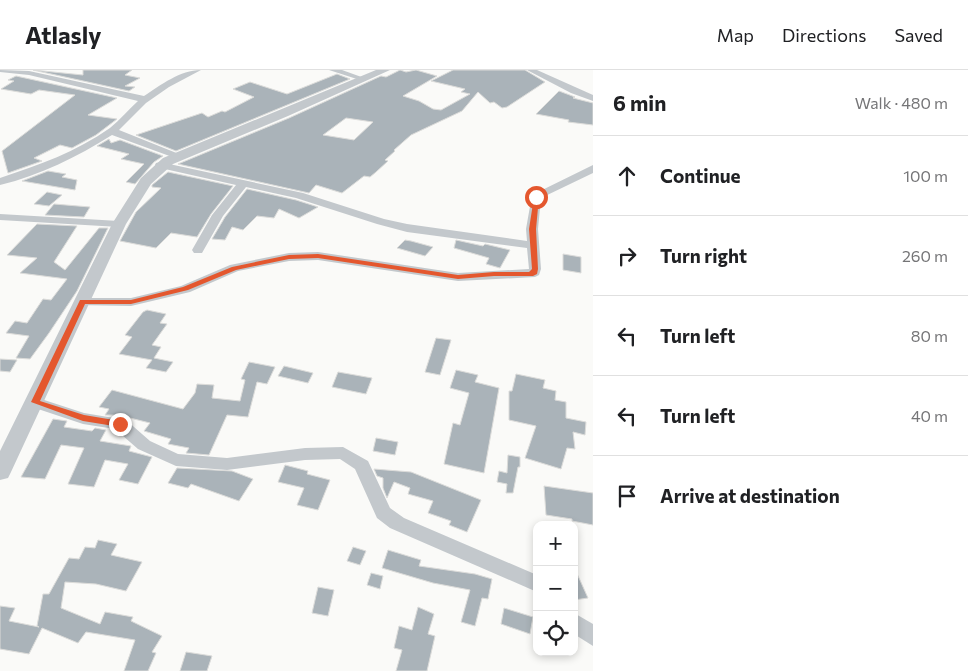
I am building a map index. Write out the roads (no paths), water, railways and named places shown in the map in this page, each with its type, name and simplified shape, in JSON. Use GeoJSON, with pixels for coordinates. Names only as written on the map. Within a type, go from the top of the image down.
{"type":"FeatureCollection","features":[{"type":"Feature","properties":{"kind":"street"},"geometry":{"type":"LineString","coordinates":[[0,70],[29,73],[140,98],[143,101]]}},
{"type":"Feature","properties":{"kind":"street"},"geometry":{"type":"LineString","coordinates":[[0,182],[50,165],[78,152],[114,129],[143,101],[166,85],[197,70]]}},
{"type":"Feature","properties":{"kind":"street"},"geometry":{"type":"LineString","coordinates":[[333,70],[363,79]]}},
{"type":"Feature","properties":{"kind":"street"},"geometry":{"type":"LineString","coordinates":[[0,472],[36,402],[119,224],[134,203],[142,184],[160,166],[179,156],[284,114],[385,70]]}},
{"type":"Feature","properties":{"kind":"street"},"geometry":{"type":"LineString","coordinates":[[531,70],[566,88],[593,98]]}},
{"type":"Feature","properties":{"kind":"street"},"geometry":{"type":"LineString","coordinates":[[114,129],[114,132],[179,156]]}},
{"type":"Feature","properties":{"kind":"street"},"geometry":{"type":"LineString","coordinates":[[160,166],[299,195],[398,226],[533,245]]}},
{"type":"Feature","properties":{"kind":"street"},"geometry":{"type":"LineString","coordinates":[[83,302],[131,302],[185,289],[234,268],[289,257],[318,256],[458,277],[530,274],[535,269],[532,229],[536,197],[593,168]]}},
{"type":"Feature","properties":{"kind":"street"},"geometry":{"type":"LineString","coordinates":[[198,250],[218,215],[244,182]]}},
{"type":"Feature","properties":{"kind":"street"},"geometry":{"type":"LineString","coordinates":[[0,217],[119,224]]}},
{"type":"Feature","properties":{"kind":"street"},"geometry":{"type":"LineString","coordinates":[[36,402],[83,418],[120,424],[144,445],[176,460],[227,464],[305,454],[343,453],[362,465],[383,513],[398,523],[533,582]]}},
{"type":"Feature","properties":{"kind":"street"},"geometry":{"type":"LineString","coordinates":[[578,625],[593,636]]}}]}
